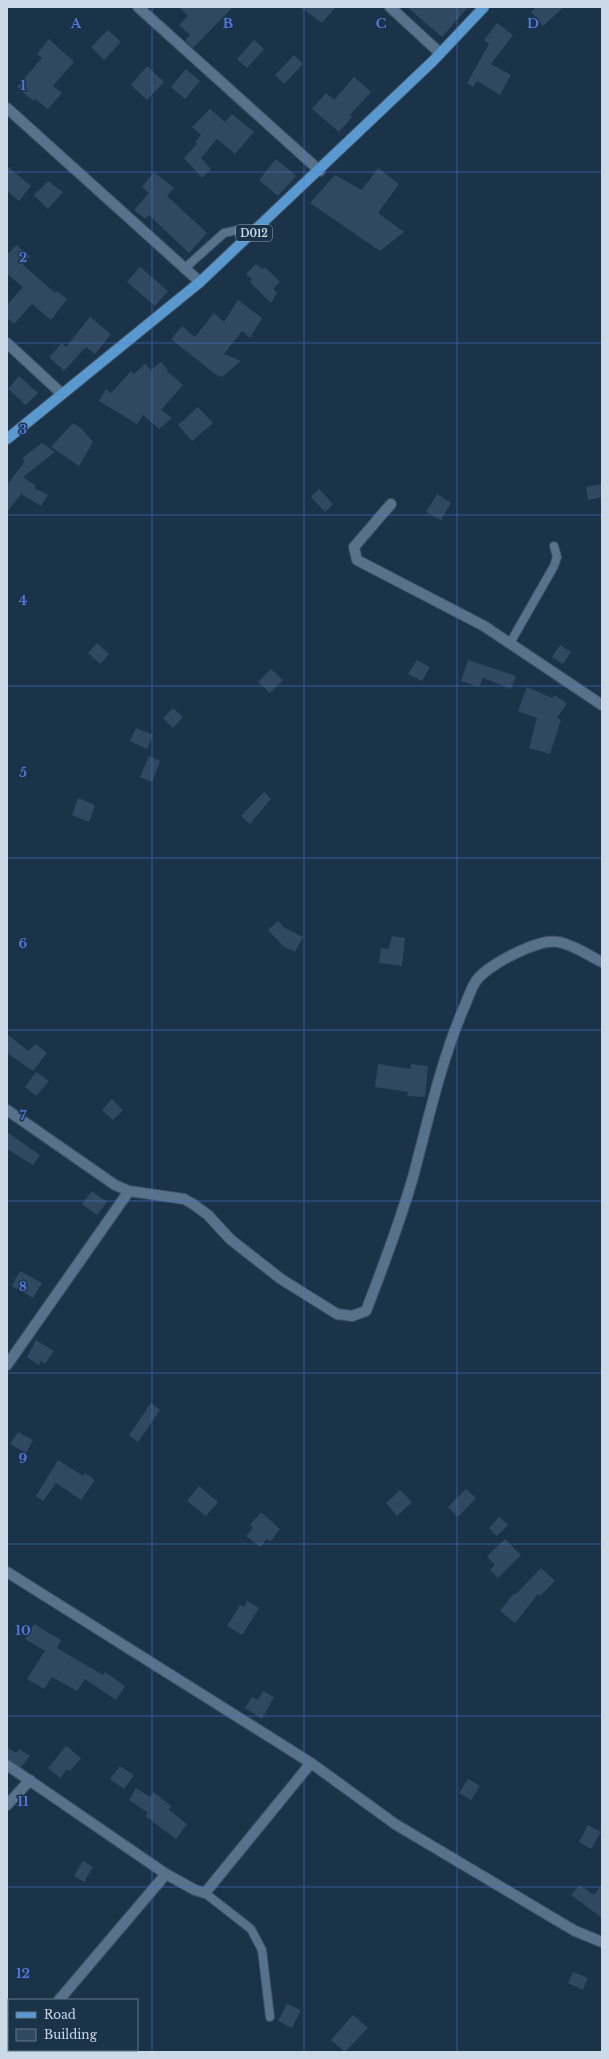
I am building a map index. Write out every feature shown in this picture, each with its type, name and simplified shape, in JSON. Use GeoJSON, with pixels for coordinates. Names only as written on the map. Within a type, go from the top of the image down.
{"type":"FeatureCollection","features":[{"type":"Feature","properties":{"kind":"main road","name":"D012"},"geometry":{"type":"LineString","coordinates":[[7,439],[200,282],[320,171],[440,53],[484,7]]}},
{"type":"Feature","properties":{"kind":"street"},"geometry":{"type":"LineString","coordinates":[[138,7],[320,171]]}},
{"type":"Feature","properties":{"kind":"street"},"geometry":{"type":"LineString","coordinates":[[390,7],[440,53]]}},
{"type":"Feature","properties":{"kind":"street"},"geometry":{"type":"LineString","coordinates":[[7,108],[200,282]]}},
{"type":"Feature","properties":{"kind":"street"},"geometry":{"type":"LineString","coordinates":[[7,343],[62,394]]}},
{"type":"Feature","properties":{"kind":"street"},"geometry":{"type":"LineString","coordinates":[[391,504],[354,547],[357,560],[484,626],[602,705]]}},
{"type":"Feature","properties":{"kind":"street"},"geometry":{"type":"LineString","coordinates":[[7,1110],[115,1185],[129,1191],[184,1199],[194,1204],[208,1215],[230,1239],[281,1280],[337,1314],[352,1316],[359,1315],[366,1311],[385,1263],[413,1178],[430,1109],[455,1030],[476,981],[498,964],[518,952],[547,942],[559,942],[602,962]]}},
{"type":"Feature","properties":{"kind":"street"},"geometry":{"type":"LineString","coordinates":[[7,1365],[129,1191]]}},
{"type":"Feature","properties":{"kind":"street"},"geometry":{"type":"LineString","coordinates":[[7,1572],[311,1763],[402,1828],[568,1928],[602,1942]]}},
{"type":"Feature","properties":{"kind":"street"},"geometry":{"type":"LineString","coordinates":[[7,1765],[166,1874],[195,1890],[205,1892],[311,1763]]}},
{"type":"Feature","properties":{"kind":"street"},"geometry":{"type":"LineString","coordinates":[[7,1805],[30,1780]]}},
{"type":"Feature","properties":{"kind":"street"},"geometry":{"type":"LineString","coordinates":[[60,1999],[166,1874]]}},
{"type":"Feature","properties":{"kind":"lane"},"geometry":{"type":"LineString","coordinates":[[184,269],[224,233],[237,230],[249,237]]}},
{"type":"Feature","properties":{"kind":"lane"},"geometry":{"type":"LineString","coordinates":[[510,643],[554,566],[557,557],[554,546]]}},
{"type":"Feature","properties":{"kind":"lane"},"geometry":{"type":"LineString","coordinates":[[205,1892],[251,1929],[262,1950],[270,2018]]}},
{"type":"Feature","properties":{"kind":"building"},"geometry":{"type":"Polygon","coordinates":[[[179,7],[233,7],[193,48],[185,40],[190,35],[179,25],[188,16],[179,7]]]}},
{"type":"Feature","properties":{"kind":"building"},"geometry":{"type":"Polygon","coordinates":[[[300,7],[336,7],[322,23],[300,7]]]}},
{"type":"Feature","properties":{"kind":"building"},"geometry":{"type":"Polygon","coordinates":[[[407,7],[468,7],[442,37],[407,7]]]}},
{"type":"Feature","properties":{"kind":"building"},"geometry":{"type":"Polygon","coordinates":[[[536,7],[564,7],[543,26],[531,12],[536,7]]]}},
{"type":"Feature","properties":{"kind":"building"},"geometry":{"type":"Polygon","coordinates":[[[497,23],[513,35],[491,64],[511,75],[500,95],[477,81],[473,87],[467,83],[489,44],[484,40],[497,23]]]}},
{"type":"Feature","properties":{"kind":"building"},"geometry":{"type":"Polygon","coordinates":[[[108,30],[121,42],[104,60],[91,47],[108,30]]]}},
{"type":"Feature","properties":{"kind":"building"},"geometry":{"type":"Polygon","coordinates":[[[49,39],[74,62],[53,86],[62,93],[48,109],[35,99],[33,101],[17,87],[42,58],[37,54],[49,39]]]}},
{"type":"Feature","properties":{"kind":"building"},"geometry":{"type":"Polygon","coordinates":[[[254,40],[264,49],[247,68],[237,59],[254,40]]]}},
{"type":"Feature","properties":{"kind":"building"},"geometry":{"type":"Polygon","coordinates":[[[294,55],[303,64],[284,84],[275,75],[294,55]]]}},
{"type":"Feature","properties":{"kind":"building"},"geometry":{"type":"Polygon","coordinates":[[[147,66],[164,82],[147,100],[131,85],[147,66]]]}},
{"type":"Feature","properties":{"kind":"building"},"geometry":{"type":"Polygon","coordinates":[[[186,69],[200,81],[185,99],[171,87],[186,69]]]}},
{"type":"Feature","properties":{"kind":"building"},"geometry":{"type":"Polygon","coordinates":[[[354,77],[371,92],[350,115],[352,117],[339,132],[312,109],[326,93],[334,100],[354,77]]]}},
{"type":"Feature","properties":{"kind":"building"},"geometry":{"type":"Polygon","coordinates":[[[210,109],[225,122],[232,114],[254,132],[235,154],[217,139],[201,158],[211,169],[202,178],[184,158],[197,144],[195,142],[201,135],[192,127],[210,109]]]}},
{"type":"Feature","properties":{"kind":"building"},"geometry":{"type":"Polygon","coordinates":[[[276,159],[296,176],[278,196],[259,180],[276,159]]]}},
{"type":"Feature","properties":{"kind":"building"},"geometry":{"type":"Polygon","coordinates":[[[7,166],[31,186],[19,201],[7,191],[7,166]]]}},
{"type":"Feature","properties":{"kind":"building"},"geometry":{"type":"Polygon","coordinates":[[[378,168],[399,184],[378,213],[404,232],[380,251],[310,203],[335,175],[362,190],[378,168]]]}},
{"type":"Feature","properties":{"kind":"building"},"geometry":{"type":"Polygon","coordinates":[[[154,172],[174,188],[167,196],[207,233],[189,253],[149,215],[145,219],[134,210],[149,193],[142,187],[154,172]]]}},
{"type":"Feature","properties":{"kind":"building"},"geometry":{"type":"Polygon","coordinates":[[[48,181],[63,192],[48,209],[34,195],[48,181]]]}},
{"type":"Feature","properties":{"kind":"building"},"geometry":{"type":"Polygon","coordinates":[[[16,245],[30,256],[23,265],[55,293],[57,291],[67,299],[51,320],[32,304],[14,324],[7,318],[7,305],[23,287],[7,274],[7,255],[16,245]]]}},
{"type":"Feature","properties":{"kind":"building"},"geometry":{"type":"Polygon","coordinates":[[[256,264],[262,269],[265,267],[280,282],[273,289],[277,293],[271,303],[250,282],[252,279],[246,274],[256,264]]]}},
{"type":"Feature","properties":{"kind":"building"},"geometry":{"type":"Polygon","coordinates":[[[140,267],[168,291],[155,306],[127,282],[140,267]]]}},
{"type":"Feature","properties":{"kind":"building"},"geometry":{"type":"Polygon","coordinates":[[[238,300],[262,318],[250,338],[242,331],[224,354],[241,361],[222,377],[215,374],[171,339],[182,326],[195,337],[214,313],[224,322],[238,300]]]}},
{"type":"Feature","properties":{"kind":"building"},"geometry":{"type":"Polygon","coordinates":[[[90,317],[111,334],[95,354],[86,347],[64,371],[49,357],[62,343],[66,347],[90,317]]]}},
{"type":"Feature","properties":{"kind":"building"},"geometry":{"type":"Polygon","coordinates":[[[161,362],[168,370],[167,371],[183,385],[161,410],[172,418],[159,429],[143,415],[137,424],[99,401],[106,389],[111,393],[131,371],[134,374],[145,364],[151,370],[161,362]]]}},
{"type":"Feature","properties":{"kind":"building"},"geometry":{"type":"Polygon","coordinates":[[[19,376],[38,393],[26,405],[8,389],[19,376]]]}},
{"type":"Feature","properties":{"kind":"building"},"geometry":{"type":"Polygon","coordinates":[[[198,407],[213,423],[192,441],[178,425],[198,407]]]}},
{"type":"Feature","properties":{"kind":"building"},"geometry":{"type":"Polygon","coordinates":[[[73,423],[82,429],[93,442],[79,466],[51,447],[73,423]]]}},
{"type":"Feature","properties":{"kind":"building"},"geometry":{"type":"Polygon","coordinates":[[[42,443],[55,452],[23,477],[36,486],[34,488],[48,495],[41,506],[21,494],[7,512],[7,485],[25,461],[22,458],[42,443]]]}},
{"type":"Feature","properties":{"kind":"building"},"geometry":{"type":"Polygon","coordinates":[[[602,484],[602,497],[588,500],[586,487],[602,484]]]}},
{"type":"Feature","properties":{"kind":"building"},"geometry":{"type":"Polygon","coordinates":[[[319,489],[333,504],[325,512],[311,497],[319,489]]]}},
{"type":"Feature","properties":{"kind":"building"},"geometry":{"type":"Polygon","coordinates":[[[437,494],[451,503],[441,520],[426,512],[437,494]]]}},
{"type":"Feature","properties":{"kind":"building"},"geometry":{"type":"Polygon","coordinates":[[[97,643],[109,654],[100,664],[88,653],[97,643]]]}},
{"type":"Feature","properties":{"kind":"building"},"geometry":{"type":"Polygon","coordinates":[[[560,645],[571,652],[563,664],[552,657],[560,645]]]}},
{"type":"Feature","properties":{"kind":"building"},"geometry":{"type":"Polygon","coordinates":[[[417,660],[430,667],[422,681],[408,674],[417,660]]]}},
{"type":"Feature","properties":{"kind":"building"},"geometry":{"type":"Polygon","coordinates":[[[468,660],[516,676],[511,689],[483,678],[479,687],[461,681],[468,660]]]}},
{"type":"Feature","properties":{"kind":"building"},"geometry":{"type":"Polygon","coordinates":[[[271,669],[283,680],[270,693],[258,682],[271,669]]]}},
{"type":"Feature","properties":{"kind":"building"},"geometry":{"type":"Polygon","coordinates":[[[527,687],[552,698],[554,695],[567,703],[557,718],[561,720],[550,754],[529,748],[537,718],[518,711],[527,687]]]}},
{"type":"Feature","properties":{"kind":"building"},"geometry":{"type":"Polygon","coordinates":[[[173,708],[183,717],[173,728],[163,718],[173,708]]]}},
{"type":"Feature","properties":{"kind":"building"},"geometry":{"type":"Polygon","coordinates":[[[136,728],[153,735],[147,749],[130,741],[136,728]]]}},
{"type":"Feature","properties":{"kind":"building"},"geometry":{"type":"Polygon","coordinates":[[[149,756],[160,761],[152,782],[140,777],[149,756]]]}},
{"type":"Feature","properties":{"kind":"building"},"geometry":{"type":"Polygon","coordinates":[[[264,792],[271,799],[250,824],[241,816],[264,792]]]}},
{"type":"Feature","properties":{"kind":"building"},"geometry":{"type":"Polygon","coordinates":[[[78,798],[95,805],[89,822],[72,815],[78,798]]]}},
{"type":"Feature","properties":{"kind":"building"},"geometry":{"type":"Polygon","coordinates":[[[278,921],[285,928],[303,937],[295,952],[283,946],[268,930],[278,921]]]}},
{"type":"Feature","properties":{"kind":"building"},"geometry":{"type":"Polygon","coordinates":[[[392,936],[405,938],[402,966],[379,963],[381,948],[389,949],[392,936]]]}},
{"type":"Feature","properties":{"kind":"building"},"geometry":{"type":"Polygon","coordinates":[[[7,1034],[28,1051],[36,1044],[47,1053],[33,1071],[7,1053],[7,1034]]]}},
{"type":"Feature","properties":{"kind":"building"},"geometry":{"type":"Polygon","coordinates":[[[378,1064],[410,1069],[411,1064],[428,1066],[425,1097],[407,1096],[408,1092],[375,1087],[378,1064]]]}},
{"type":"Feature","properties":{"kind":"building"},"geometry":{"type":"Polygon","coordinates":[[[36,1072],[49,1081],[36,1096],[25,1087],[36,1072]]]}},
{"type":"Feature","properties":{"kind":"building"},"geometry":{"type":"Polygon","coordinates":[[[112,1099],[123,1110],[113,1120],[102,1110],[112,1099]]]}},
{"type":"Feature","properties":{"kind":"building"},"geometry":{"type":"Polygon","coordinates":[[[7,1132],[40,1155],[33,1165],[7,1149],[7,1132]]]}},
{"type":"Feature","properties":{"kind":"building"},"geometry":{"type":"Polygon","coordinates":[[[92,1191],[107,1202],[97,1215],[82,1204],[92,1191]]]}},
{"type":"Feature","properties":{"kind":"building"},"geometry":{"type":"Polygon","coordinates":[[[20,1271],[42,1283],[33,1298],[12,1286],[20,1271]]]}},
{"type":"Feature","properties":{"kind":"building"},"geometry":{"type":"Polygon","coordinates":[[[36,1340],[54,1351],[45,1364],[41,1361],[39,1365],[27,1357],[36,1340]]]}},
{"type":"Feature","properties":{"kind":"building"},"geometry":{"type":"Polygon","coordinates":[[[151,1403],[160,1410],[138,1442],[129,1435],[151,1403]]]}},
{"type":"Feature","properties":{"kind":"building"},"geometry":{"type":"Polygon","coordinates":[[[18,1432],[33,1440],[26,1453],[10,1444],[18,1432]]]}},
{"type":"Feature","properties":{"kind":"building"},"geometry":{"type":"Polygon","coordinates":[[[58,1460],[83,1476],[85,1473],[95,1480],[81,1500],[56,1483],[43,1501],[36,1496],[58,1460]]]}},
{"type":"Feature","properties":{"kind":"building"},"geometry":{"type":"Polygon","coordinates":[[[199,1486],[218,1502],[206,1516],[187,1501],[199,1486]]]}},
{"type":"Feature","properties":{"kind":"building"},"geometry":{"type":"Polygon","coordinates":[[[466,1489],[476,1498],[458,1517],[448,1507],[466,1489]]]}},
{"type":"Feature","properties":{"kind":"building"},"geometry":{"type":"Polygon","coordinates":[[[400,1490],[412,1502],[397,1516],[386,1503],[400,1490]]]}},
{"type":"Feature","properties":{"kind":"building"},"geometry":{"type":"Polygon","coordinates":[[[261,1512],[280,1529],[270,1542],[267,1539],[260,1547],[246,1536],[253,1528],[250,1525],[261,1512]]]}},
{"type":"Feature","properties":{"kind":"building"},"geometry":{"type":"Polygon","coordinates":[[[499,1517],[508,1525],[497,1536],[489,1528],[499,1517]]]}},
{"type":"Feature","properties":{"kind":"building"},"geometry":{"type":"Polygon","coordinates":[[[505,1539],[521,1555],[498,1578],[490,1570],[495,1565],[487,1556],[505,1539]]]}},
{"type":"Feature","properties":{"kind":"building"},"geometry":{"type":"Polygon","coordinates":[[[541,1568],[555,1581],[540,1596],[538,1594],[515,1623],[500,1611],[514,1593],[516,1594],[541,1568]]]}},
{"type":"Feature","properties":{"kind":"building"},"geometry":{"type":"Polygon","coordinates":[[[247,1601],[259,1608],[242,1635],[227,1626],[240,1605],[244,1607],[247,1601]]]}},
{"type":"Feature","properties":{"kind":"building"},"geometry":{"type":"Polygon","coordinates":[[[34,1624],[61,1640],[57,1648],[103,1675],[105,1672],[125,1686],[116,1700],[85,1679],[77,1691],[52,1677],[44,1689],[27,1679],[45,1651],[25,1639],[34,1624]]]}},
{"type":"Feature","properties":{"kind":"building"},"geometry":{"type":"Polygon","coordinates":[[[263,1691],[274,1697],[262,1719],[245,1708],[252,1697],[258,1700],[263,1691]]]}},
{"type":"Feature","properties":{"kind":"building"},"geometry":{"type":"Polygon","coordinates":[[[66,1746],[81,1758],[70,1771],[67,1769],[60,1778],[48,1768],[66,1746]]]}},
{"type":"Feature","properties":{"kind":"building"},"geometry":{"type":"Polygon","coordinates":[[[7,1747],[16,1753],[19,1749],[30,1756],[21,1767],[7,1759],[7,1747]]]}},
{"type":"Feature","properties":{"kind":"building"},"geometry":{"type":"Polygon","coordinates":[[[120,1766],[134,1775],[124,1789],[110,1779],[120,1766]]]}},
{"type":"Feature","properties":{"kind":"building"},"geometry":{"type":"Polygon","coordinates":[[[468,1779],[480,1786],[471,1800],[459,1793],[468,1779]]]}},
{"type":"Feature","properties":{"kind":"building"},"geometry":{"type":"Polygon","coordinates":[[[136,1788],[150,1797],[153,1792],[171,1806],[169,1810],[187,1824],[176,1839],[145,1816],[148,1813],[129,1800],[136,1788]]]}},
{"type":"Feature","properties":{"kind":"building"},"geometry":{"type":"Polygon","coordinates":[[[588,1825],[601,1832],[591,1849],[579,1842],[588,1825]]]}},
{"type":"Feature","properties":{"kind":"building"},"geometry":{"type":"Polygon","coordinates":[[[83,1861],[93,1867],[84,1882],[74,1876],[83,1861]]]}},
{"type":"Feature","properties":{"kind":"building"},"geometry":{"type":"Polygon","coordinates":[[[602,1884],[602,1918],[571,1895],[580,1885],[594,1895],[602,1884]]]}},
{"type":"Feature","properties":{"kind":"building"},"geometry":{"type":"Polygon","coordinates":[[[573,1972],[588,1978],[583,1990],[568,1983],[573,1972]]]}},
{"type":"Feature","properties":{"kind":"building"},"geometry":{"type":"Polygon","coordinates":[[[287,2004],[301,2010],[292,2028],[278,2021],[287,2004]]]}},
{"type":"Feature","properties":{"kind":"building"},"geometry":{"type":"Polygon","coordinates":[[[353,2015],[368,2028],[345,2052],[331,2040],[353,2015]]]}}]}
